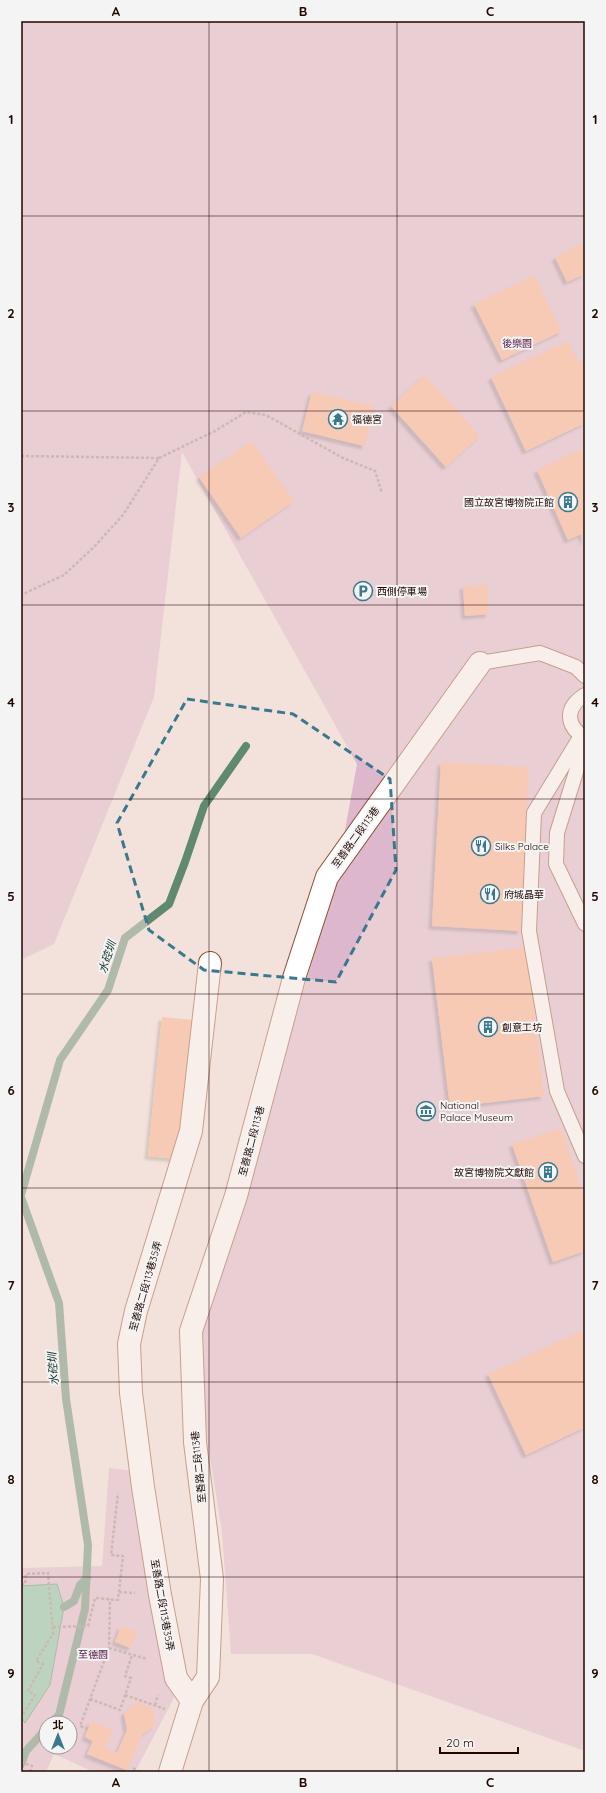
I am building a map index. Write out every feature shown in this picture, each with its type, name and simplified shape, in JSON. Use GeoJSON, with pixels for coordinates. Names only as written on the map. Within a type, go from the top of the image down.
{"type":"FeatureCollection","features":[{"type":"Feature","properties":{"kind":"street","name":"至善路二段113巷"},"geometry":{"type":"LineString","coordinates":[[170,1772],[190,1709],[208,1677],[212,1579],[194,1442],[191,1331],[236,1196],[294,978],[326,877],[480,663]]}},
{"type":"Feature","properties":{"kind":"street","name":"至善路二段113巷35弄"},"geometry":{"type":"LineString","coordinates":[[190,1709],[176,1678],[160,1595],[143,1487],[131,1393],[129,1344],[136,1311],[191,1131],[210,963]]}},
{"type":"Feature","properties":{"kind":"lane","name":"至善路二段113巷"},"geometry":{"type":"LineString","coordinates":[[480,663],[540,653],[576,667],[585,676]]}},
{"type":"Feature","properties":{"kind":"lane"},"geometry":{"type":"LineString","coordinates":[[584,739],[571,725],[570,719],[574,704],[585,695]]}},
{"type":"Feature","properties":{"kind":"lane"},"geometry":{"type":"LineString","coordinates":[[584,739],[557,833],[556,864],[585,924]]}},
{"type":"Feature","properties":{"kind":"lane"},"geometry":{"type":"LineString","coordinates":[[584,739],[534,813],[529,932],[557,1091],[585,1156]]}},
{"type":"Feature","properties":{"kind":"path"},"geometry":{"type":"LineString","coordinates":[[21,456],[159,458],[216,431],[246,412],[266,415],[343,458],[375,471],[382,493]]}},
{"type":"Feature","properties":{"kind":"path"},"geometry":{"type":"LineString","coordinates":[[21,595],[64,575],[94,547],[123,515],[159,458]]}},
{"type":"Feature","properties":{"kind":"path"},"geometry":{"type":"LineString","coordinates":[[53,1627],[88,1626],[95,1598],[118,1600],[123,1556],[111,1555],[118,1490]]}},
{"type":"Feature","properties":{"kind":"path"},"geometry":{"type":"LineString","coordinates":[[21,1584],[25,1584],[26,1574],[48,1573],[53,1627],[53,1634],[36,1661],[43,1664],[28,1691],[35,1695],[21,1717]]}},
{"type":"Feature","properties":{"kind":"path"},"geometry":{"type":"LineString","coordinates":[[88,1729],[80,1726],[109,1648],[110,1600]]}},
{"type":"Feature","properties":{"kind":"path"},"geometry":{"type":"LineString","coordinates":[[90,1699],[120,1710],[131,1678],[125,1676],[132,1655]]}},
{"type":"Feature","properties":{"kind":"path"},"geometry":{"type":"LineString","coordinates":[[125,1695],[145,1704],[190,1709]]}},
{"type":"Feature","properties":{"kind":"path"},"geometry":{"type":"LineString","coordinates":[[21,1762],[32,1766],[30,1772]]}},
{"type":"Feature","properties":{"kind":"path"},"geometry":{"type":"LineString","coordinates":[[133,1768],[140,1772]]}},
{"type":"Feature","properties":{"kind":"highlighted area"},"geometry":{"type":"Polygon","coordinates":[[[187,699],[293,714],[390,779],[396,870],[336,982],[204,970],[149,930],[117,823],[187,699]]]}},
{"type":"Feature","properties":{"kind":"green space","name":"National Palace Museum"},"geometry":{"type":"Polygon","coordinates":[[[21,21],[585,21],[585,1751],[312,1654],[231,1654],[222,1532],[207,1438],[199,1337],[335,885],[357,764],[182,452],[154,697],[54,944],[21,960],[21,21]]]}},
{"type":"Feature","properties":{"kind":"green space","name":"至德園"},"geometry":{"type":"Polygon","coordinates":[[[109,1468],[135,1471],[174,1698],[135,1772],[94,1772],[56,1755],[78,1755],[78,1715],[38,1715],[38,1755],[54,1755],[46,1772],[21,1772],[21,1568],[102,1566],[109,1468]]]}},
{"type":"Feature","properties":{"kind":"shaded area"},"geometry":{"type":"Polygon","coordinates":[[[57,1584],[64,1607],[50,1685],[25,1723],[21,1717],[21,1586],[57,1584]]]}},
{"type":"Feature","properties":{"kind":"building"},"geometry":{"type":"Polygon","coordinates":[[[585,242],[585,274],[567,282],[555,257],[585,242]]]}},
{"type":"Feature","properties":{"kind":"building"},"geometry":{"type":"Polygon","coordinates":[[[534,275],[562,331],[502,360],[474,304],[534,275]]]}},
{"type":"Feature","properties":{"kind":"building"},"geometry":{"type":"Polygon","coordinates":[[[568,341],[578,362],[585,359],[585,423],[526,451],[491,377],[568,341]]]}},
{"type":"Feature","properties":{"kind":"building"},"geometry":{"type":"Polygon","coordinates":[[[425,375],[480,436],[446,467],[391,406],[425,375]]]}},
{"type":"Feature","properties":{"kind":"building","name":"福德宮"},"geometry":{"type":"Polygon","coordinates":[[[312,392],[374,406],[365,446],[302,431],[312,392]]]}},
{"type":"Feature","properties":{"kind":"building"},"geometry":{"type":"Polygon","coordinates":[[[252,441],[294,501],[241,538],[199,477],[252,441]]]}},
{"type":"Feature","properties":{"kind":"building","name":"國立故宮博物院正館"},"geometry":{"type":"Polygon","coordinates":[[[585,447],[585,543],[581,534],[568,540],[537,470],[585,447]]]}},
{"type":"Feature","properties":{"kind":"building"},"geometry":{"type":"Polygon","coordinates":[[[487,585],[489,614],[465,616],[463,586],[487,585]]]}},
{"type":"Feature","properties":{"kind":"building","name":"Silks Palace"},"geometry":{"type":"Polygon","coordinates":[[[441,762],[529,767],[521,931],[432,926],[441,762]]]}},
{"type":"Feature","properties":{"kind":"building","name":"創意工坊"},"geometry":{"type":"Polygon","coordinates":[[[527,947],[544,1096],[450,1107],[432,958],[527,947]]]}},
{"type":"Feature","properties":{"kind":"building"},"geometry":{"type":"Polygon","coordinates":[[[162,1017],[193,1020],[178,1159],[148,1156],[162,1017]]]}},
{"type":"Feature","properties":{"kind":"building","name":"故宮博物院文獻館"},"geometry":{"type":"Polygon","coordinates":[[[561,1128],[585,1199],[585,1251],[553,1262],[512,1144],[561,1128]]]}},
{"type":"Feature","properties":{"kind":"building"},"geometry":{"type":"Polygon","coordinates":[[[585,1329],[585,1427],[526,1455],[488,1374],[585,1329]]]}},
{"type":"Feature","properties":{"kind":"building"},"geometry":{"type":"Polygon","coordinates":[[[121,1626],[137,1632],[131,1648],[115,1642],[121,1626]]]}},
{"type":"Feature","properties":{"kind":"building"},"geometry":{"type":"Polygon","coordinates":[[[137,1702],[153,1708],[155,1725],[142,1735],[127,1770],[87,1754],[93,1741],[85,1737],[91,1721],[113,1730],[105,1748],[117,1753],[127,1730],[124,1713],[137,1702]]]}},
{"type":"Feature","properties":{"kind":"waterway","name":"水硿圳"},"geometry":{"type":"LineString","coordinates":[[21,1195],[60,1060],[108,990],[125,938],[169,904],[204,806],[246,746]]}},
{"type":"Feature","properties":{"kind":"waterway","name":"水硿圳"},"geometry":{"type":"LineString","coordinates":[[21,1197],[59,1303],[66,1399],[88,1545],[85,1609],[59,1715]]}},
{"type":"Feature","properties":{"kind":"waterway"},"geometry":{"type":"LineString","coordinates":[[64,1607],[74,1601],[80,1585],[87,1578]]}},
{"type":"Feature","properties":{"kind":"waterway"},"geometry":{"type":"LineString","coordinates":[[21,1764],[26,1751],[38,1738]]}},
{"type":"Feature","properties":{"kind":"place","name":"福德宮"},"geometry":{"type":"Point","coordinates":[338,419]}},
{"type":"Feature","properties":{"kind":"place","name":"國立故宮博物院正館"},"geometry":{"type":"Point","coordinates":[568,502]}},
{"type":"Feature","properties":{"kind":"place","name":"西側停車場"},"geometry":{"type":"Point","coordinates":[363,591]}},
{"type":"Feature","properties":{"kind":"place","name":"Silks Palace"},"geometry":{"type":"Point","coordinates":[481,846]}},
{"type":"Feature","properties":{"kind":"place","name":"府城晶華"},"geometry":{"type":"Point","coordinates":[490,894]}},
{"type":"Feature","properties":{"kind":"place","name":"創意工坊"},"geometry":{"type":"Point","coordinates":[488,1027]}},
{"type":"Feature","properties":{"kind":"place","name":"National Palace Museum"},"geometry":{"type":"Point","coordinates":[426,1111]}},
{"type":"Feature","properties":{"kind":"place","name":"故宮博物院文獻館"},"geometry":{"type":"Point","coordinates":[548,1172]}},
{"type":"Feature","properties":{"kind":"park label","name":"後樂園"},"geometry":{"type":"Point","coordinates":[517,343]}}]}
